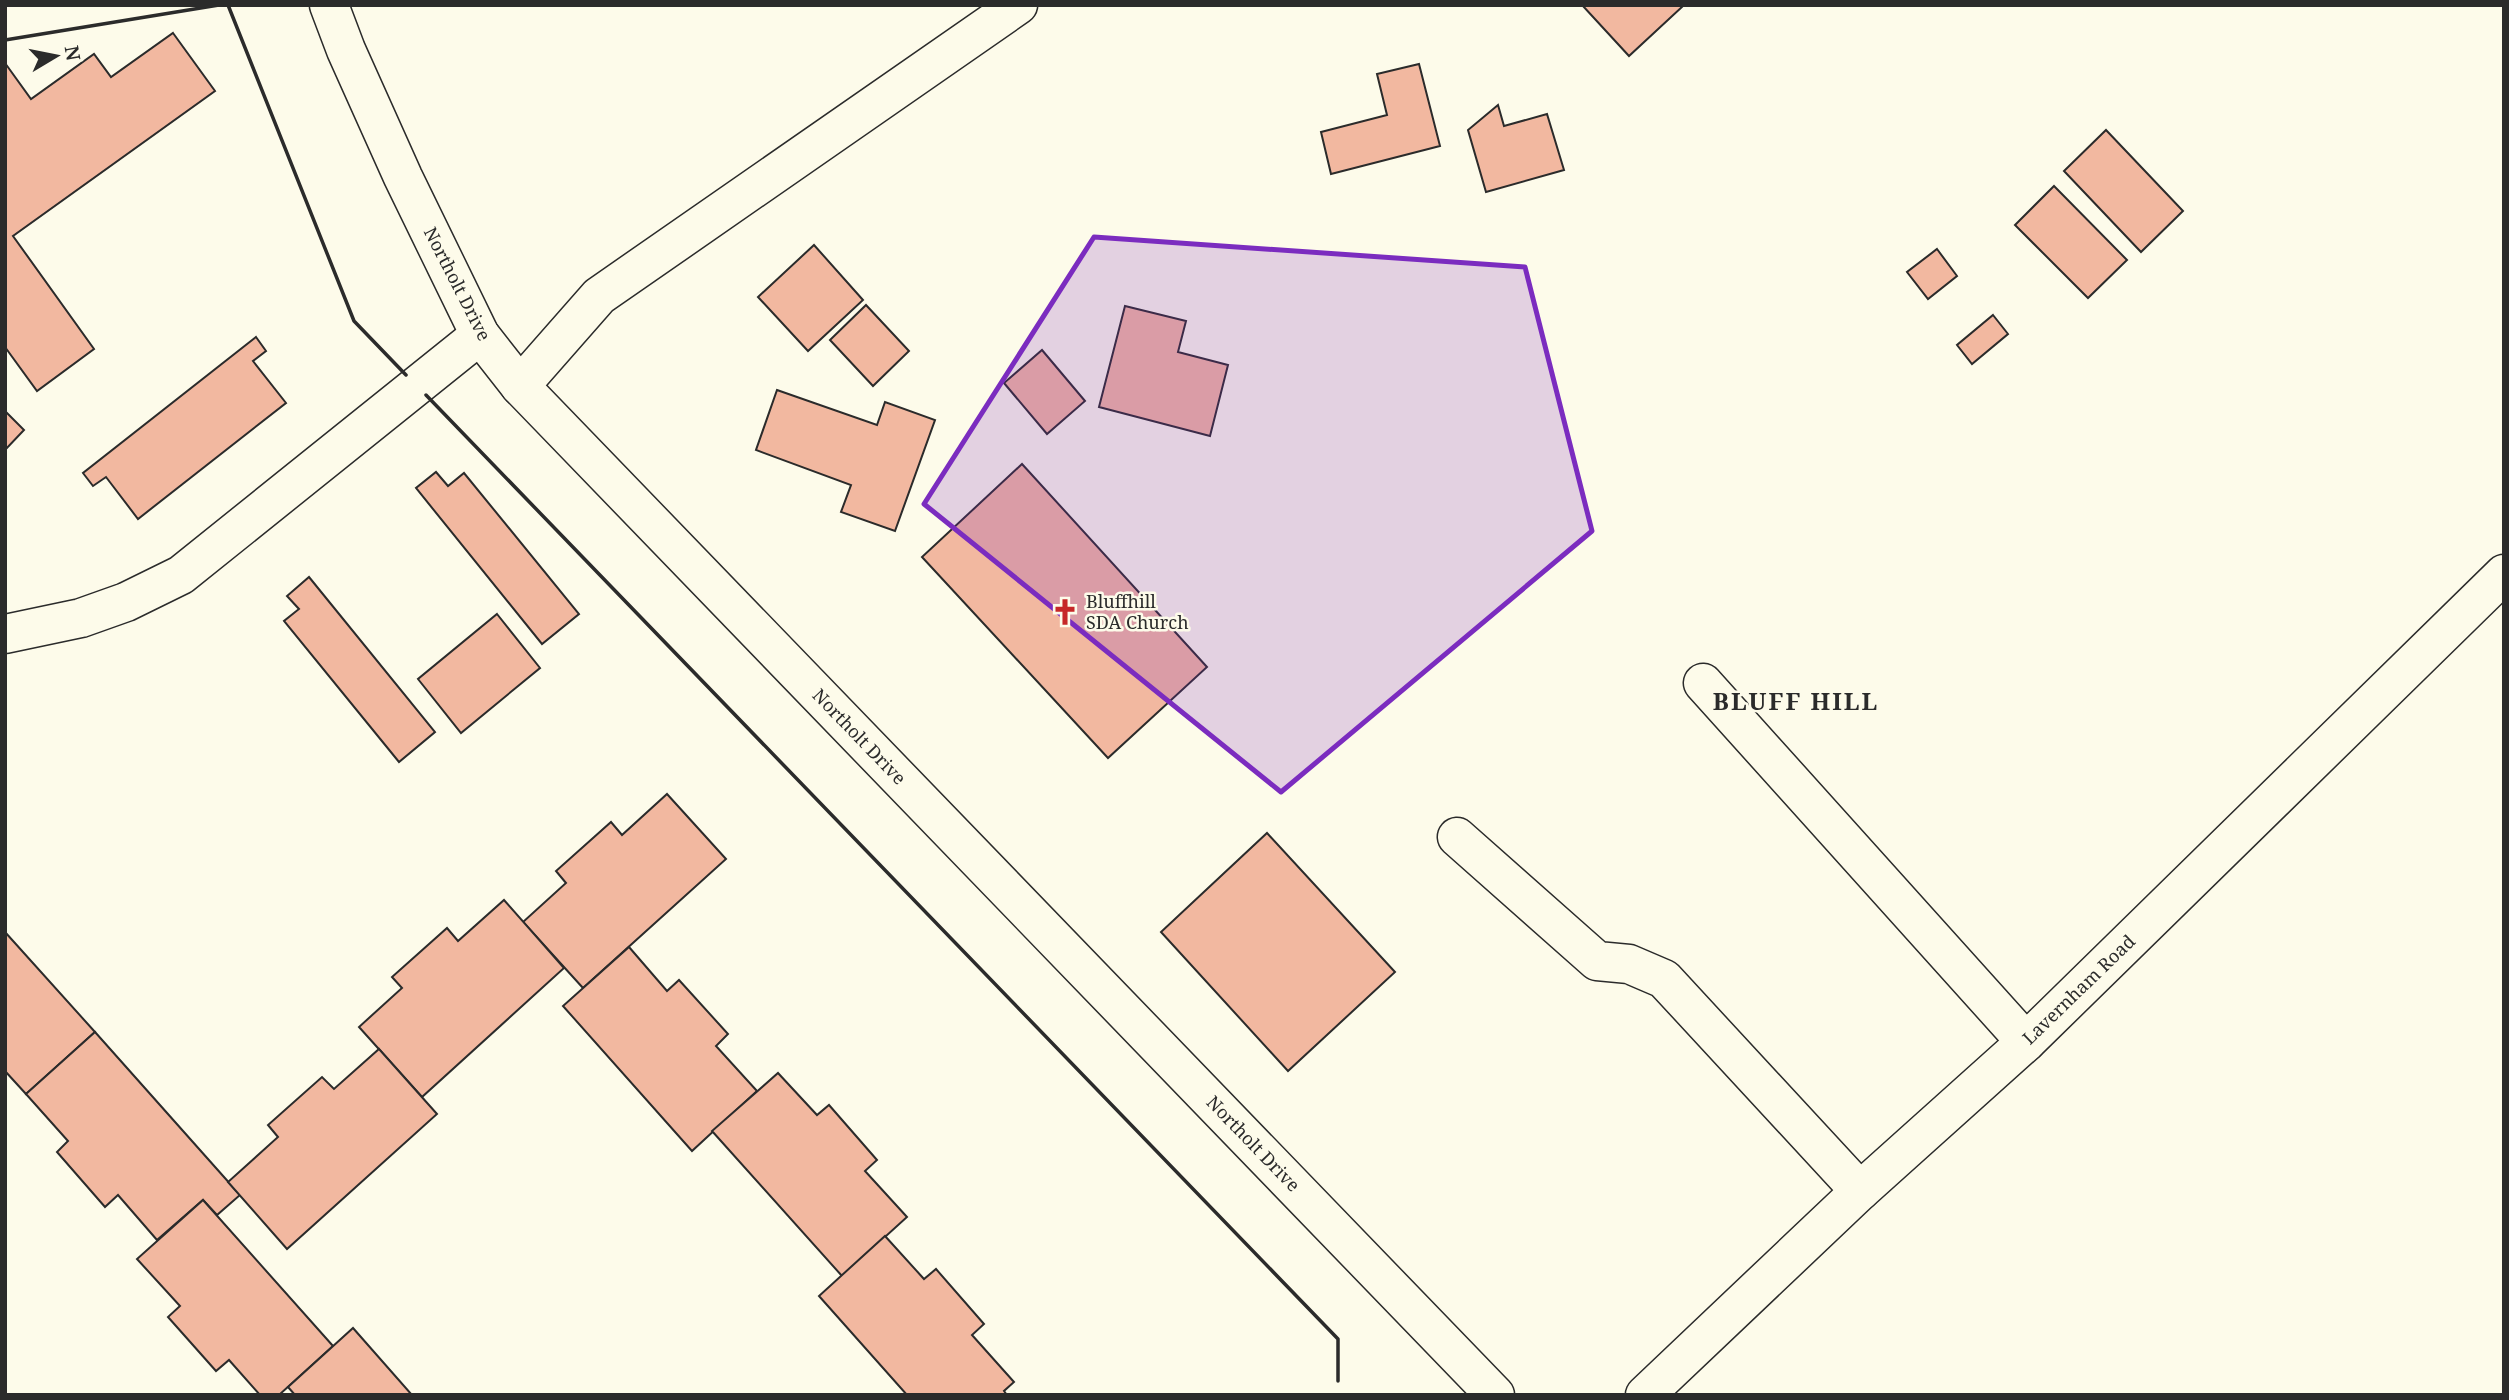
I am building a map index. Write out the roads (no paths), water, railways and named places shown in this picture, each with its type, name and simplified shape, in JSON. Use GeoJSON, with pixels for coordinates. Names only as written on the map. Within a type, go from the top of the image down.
{"type":"FeatureCollection","features":[{"type":"Feature","properties":{"kind":"street","name":"Northolt Drive"},"geometry":{"type":"LineString","coordinates":[[329,5],[346,50],[403,177],[480,335],[520,386],[1495,1395]]}},
{"type":"Feature","properties":{"kind":"street"},"geometry":{"type":"LineString","coordinates":[[520,386],[599,296],[1018,5]]}},
{"type":"Feature","properties":{"kind":"street"},"geometry":{"type":"LineString","coordinates":[[5,634],[80,618],[126,602],[180,575],[480,335]]}},
{"type":"Feature","properties":{"kind":"street","name":"Lavernham Road"},"geometry":{"type":"LineString","coordinates":[[1645,1395],[1860,1191],[2026,1042],[2504,574]]}},
{"type":"Feature","properties":{"kind":"street"},"geometry":{"type":"LineString","coordinates":[[1703,683],[2026,1042]]}},
{"type":"Feature","properties":{"kind":"street"},"geometry":{"type":"LineString","coordinates":[[1457,837],[1597,961],[1629,964],[1664,979],[1860,1191]]}},
{"type":"Feature","properties":{"kind":"place","name":"Bluffhill SDA Church"},"geometry":{"type":"Point","coordinates":[1065,612]}},
{"type":"Feature","properties":{"kind":"district","name":"BLUFF HILL"},"geometry":{"type":"Point","coordinates":[1796,702]}}]}
